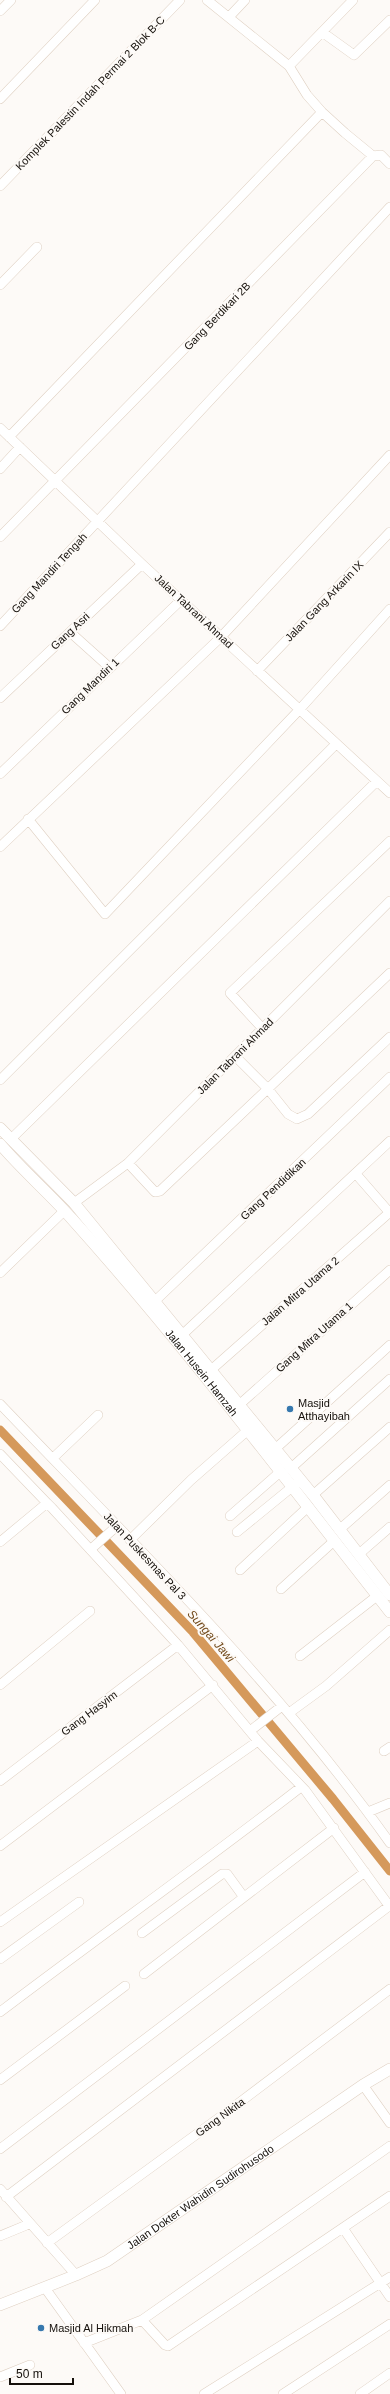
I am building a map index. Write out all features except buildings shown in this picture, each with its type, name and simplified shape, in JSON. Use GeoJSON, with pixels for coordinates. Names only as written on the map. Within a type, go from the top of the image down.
{"type":"FeatureCollection","features":[{"type":"Feature","properties":{"kind":"street"},"geometry":{"type":"LineString","coordinates":[[0,11],[10,0]]}},
{"type":"Feature","properties":{"kind":"street"},"geometry":{"type":"LineString","coordinates":[[0,99],[95,0]]}},
{"type":"Feature","properties":{"kind":"street","name":"Komplek Palestin Indah Permai 2 Blok B-C"},"geometry":{"type":"LineString","coordinates":[[0,186],[180,0]]}},
{"type":"Feature","properties":{"kind":"street"},"geometry":{"type":"LineString","coordinates":[[207,0],[289,66],[307,95],[345,134],[390,164]]}},
{"type":"Feature","properties":{"kind":"street"},"geometry":{"type":"LineString","coordinates":[[229,17],[245,0]]}},
{"type":"Feature","properties":{"kind":"street"},"geometry":{"type":"LineString","coordinates":[[289,66],[353,0]]}},
{"type":"Feature","properties":{"kind":"street"},"geometry":{"type":"LineString","coordinates":[[322,32],[354,55],[390,20]]}},
{"type":"Feature","properties":{"kind":"street"},"geometry":{"type":"LineString","coordinates":[[9,437],[322,112]]}},
{"type":"Feature","properties":{"kind":"street","name":"Gang Berdikari 2B"},"geometry":{"type":"LineString","coordinates":[[0,537],[377,156]]}},
{"type":"Feature","properties":{"kind":"street","name":"Gang Mandiri Tengah"},"geometry":{"type":"LineString","coordinates":[[0,626],[390,208]]}},
{"type":"Feature","properties":{"kind":"street"},"geometry":{"type":"LineString","coordinates":[[0,285],[37,246]]}},
{"type":"Feature","properties":{"kind":"street","name":"Jalan Tabrani Ahmad"},"geometry":{"type":"LineString","coordinates":[[0,428],[142,564],[336,744],[389,790]]}},
{"type":"Feature","properties":{"kind":"street"},"geometry":{"type":"LineString","coordinates":[[0,469],[20,448]]}},
{"type":"Feature","properties":{"kind":"street"},"geometry":{"type":"LineString","coordinates":[[0,847],[221,637],[390,455]]}},
{"type":"Feature","properties":{"kind":"street","name":"Jalan Gang Arkarin IX"},"geometry":{"type":"LineString","coordinates":[[257,671],[390,532]]}},
{"type":"Feature","properties":{"kind":"street","name":"Gang Asri"},"geometry":{"type":"LineString","coordinates":[[0,698],[142,564]]}},
{"type":"Feature","properties":{"kind":"street","name":"Gang Mandiri 1"},"geometry":{"type":"LineString","coordinates":[[0,774],[109,667],[181,600]]}},
{"type":"Feature","properties":{"kind":"street"},"geometry":{"type":"LineString","coordinates":[[28,819],[105,914],[300,709],[390,609]]}},
{"type":"Feature","properties":{"kind":"street"},"geometry":{"type":"LineString","coordinates":[[70,632],[109,667]]}},
{"type":"Feature","properties":{"kind":"street"},"geometry":{"type":"LineString","coordinates":[[0,1080],[336,744]]}},
{"type":"Feature","properties":{"kind":"street"},"geometry":{"type":"LineString","coordinates":[[11,1139],[377,781]]}},
{"type":"Feature","properties":{"kind":"street"},"geometry":{"type":"LineString","coordinates":[[263,1028],[230,993],[390,841]]}},
{"type":"Feature","properties":{"kind":"street","name":"Jalan Tabrani Ahmad"},"geometry":{"type":"LineString","coordinates":[[74,1203],[128,1163],[390,902]]}},
{"type":"Feature","properties":{"kind":"street"},"geometry":{"type":"LineString","coordinates":[[128,1163],[155,1192],[160,1191],[390,973]]}},
{"type":"Feature","properties":{"kind":"street"},"geometry":{"type":"LineString","coordinates":[[235,1056],[268,1089],[290,1117],[297,1119],[302,1117],[390,1037]]}},
{"type":"Feature","properties":{"kind":"street","name":"Gang Pendidikan"},"geometry":{"type":"LineString","coordinates":[[155,1301],[390,1077]]}},
{"type":"Feature","properties":{"kind":"street","name":"Jalan Husein Hamzah"},"geometry":{"type":"LineString","coordinates":[[0,1128],[74,1203],[155,1301],[166,1324],[182,1335],[239,1405],[274,1450],[285,1470]]}},
{"type":"Feature","properties":{"kind":"street"},"geometry":{"type":"LineString","coordinates":[[182,1335],[390,1141]]}},
{"type":"Feature","properties":{"kind":"street","name":"Jalan Husein Hamzah"},"geometry":{"type":"LineString","coordinates":[[0,1144],[64,1211],[166,1324],[248,1430],[296,1484],[308,1508],[390,1612]]}},
{"type":"Feature","properties":{"kind":"street"},"geometry":{"type":"LineString","coordinates":[[356,1174],[390,1213]]}},
{"type":"Feature","properties":{"kind":"street"},"geometry":{"type":"LineString","coordinates":[[0,1273],[64,1211]]}},
{"type":"Feature","properties":{"kind":"street","name":"Jalan Mitra Utama 2"},"geometry":{"type":"LineString","coordinates":[[211,1370],[390,1213]]}},
{"type":"Feature","properties":{"kind":"street","name":"Gang Mitra Utama 1"},"geometry":{"type":"LineString","coordinates":[[239,1405],[390,1270]]}},
{"type":"Feature","properties":{"kind":"street"},"geometry":{"type":"LineString","coordinates":[[274,1450],[390,1345]]}},
{"type":"Feature","properties":{"kind":"street"},"geometry":{"type":"LineString","coordinates":[[230,1516],[390,1379]]}},
{"type":"Feature","properties":{"kind":"street","name":"Jalan Puskesmas Pal 3"},"geometry":{"type":"LineString","coordinates":[[2,1410],[53,1458],[115,1529],[130,1540],[282,1710],[368,1812],[390,1842]]}},
{"type":"Feature","properties":{"kind":"street"},"geometry":{"type":"LineString","coordinates":[[53,1458],[98,1415]]}},
{"type":"Feature","properties":{"kind":"street"},"geometry":{"type":"LineString","coordinates":[[313,1495],[390,1427]]}},
{"type":"Feature","properties":{"kind":"street"},"geometry":{"type":"LineString","coordinates":[[130,1540],[191,1480],[248,1430]]}},
{"type":"Feature","properties":{"kind":"street"},"geometry":{"type":"LineString","coordinates":[[0,1454],[47,1503],[93,1547],[252,1730],[258,1742],[301,1786],[334,1828],[389,1906],[6,2197]]}},
{"type":"Feature","properties":{"kind":"street"},"geometry":{"type":"LineString","coordinates":[[237,1532],[296,1484]]}},
{"type":"Feature","properties":{"kind":"street","name":"Jalan Husein Hamzah"},"geometry":{"type":"LineString","coordinates":[[296,1484],[313,1495],[390,1594]]}},
{"type":"Feature","properties":{"kind":"street"},"geometry":{"type":"LineString","coordinates":[[339,1530],[390,1485]]}},
{"type":"Feature","properties":{"kind":"street"},"geometry":{"type":"LineString","coordinates":[[0,1542],[47,1503]]}},
{"type":"Feature","properties":{"kind":"street"},"geometry":{"type":"LineString","coordinates":[[240,1570],[308,1508]]}},
{"type":"Feature","properties":{"kind":"street"},"geometry":{"type":"LineString","coordinates":[[359,1554],[390,1527]]}},
{"type":"Feature","properties":{"kind":"street"},"geometry":{"type":"LineString","coordinates":[[93,1547],[115,1529]]}},
{"type":"Feature","properties":{"kind":"street"},"geometry":{"type":"LineString","coordinates":[[281,1589],[334,1541]]}},
{"type":"Feature","properties":{"kind":"street"},"geometry":{"type":"LineString","coordinates":[[300,1656],[377,1596]]}},
{"type":"Feature","properties":{"kind":"street"},"geometry":{"type":"LineString","coordinates":[[0,1685],[90,1611]]}},
{"type":"Feature","properties":{"kind":"street"},"geometry":{"type":"LineString","coordinates":[[252,1730],[282,1710],[326,1686],[390,1630]]}},
{"type":"Feature","properties":{"kind":"street","name":"Gang Hasyim"},"geometry":{"type":"LineString","coordinates":[[0,1781],[178,1645]]}},
{"type":"Feature","properties":{"kind":"street"},"geometry":{"type":"LineString","coordinates":[[0,1846],[213,1685]]}},
{"type":"Feature","properties":{"kind":"street"},"geometry":{"type":"LineString","coordinates":[[0,1922],[258,1742]]}},
{"type":"Feature","properties":{"kind":"street"},"geometry":{"type":"LineString","coordinates":[[0,2012],[91,1943],[146,1905],[301,1786]]}},
{"type":"Feature","properties":{"kind":"street"},"geometry":{"type":"LineString","coordinates":[[368,1812],[390,1803]]}},
{"type":"Feature","properties":{"kind":"street"},"geometry":{"type":"LineString","coordinates":[[144,1974],[243,1896],[334,1828]]}},
{"type":"Feature","properties":{"kind":"street"},"geometry":{"type":"LineString","coordinates":[[0,2149],[365,1872]]}},
{"type":"Feature","properties":{"kind":"street"},"geometry":{"type":"LineString","coordinates":[[142,1933],[222,1874],[227,1874],[243,1896]]}},
{"type":"Feature","properties":{"kind":"street"},"geometry":{"type":"LineString","coordinates":[[0,1959],[79,1902]]}},
{"type":"Feature","properties":{"kind":"street"},"geometry":{"type":"LineString","coordinates":[[0,2080],[125,1986]]}},
{"type":"Feature","properties":{"kind":"street","name":"Gang Nikita"},"geometry":{"type":"LineString","coordinates":[[48,2243],[223,2115],[390,1989]]}},
{"type":"Feature","properties":{"kind":"street","name":"Jalan Dokter Wahidin Sudirohusodo"},"geometry":{"type":"LineString","coordinates":[[0,2305],[76,2275],[107,2260],[363,2085],[390,2069]]}},
{"type":"Feature","properties":{"kind":"street"},"geometry":{"type":"LineString","coordinates":[[363,2085],[390,2123]]}},
{"type":"Feature","properties":{"kind":"street"},"geometry":{"type":"LineString","coordinates":[[84,2343],[142,2320],[390,2146]]}},
{"type":"Feature","properties":{"kind":"street"},"geometry":{"type":"LineString","coordinates":[[0,2189],[76,2275]]}},
{"type":"Feature","properties":{"kind":"street"},"geometry":{"type":"LineString","coordinates":[[142,2320],[165,2345],[168,2346],[390,2196]]}},
{"type":"Feature","properties":{"kind":"street"},"geometry":{"type":"LineString","coordinates":[[0,2236],[30,2224]]}},
{"type":"Feature","properties":{"kind":"street"},"geometry":{"type":"LineString","coordinates":[[343,2228],[390,2297]]}},
{"type":"Feature","properties":{"kind":"street"},"geometry":{"type":"LineString","coordinates":[[204,2394],[390,2276]]}},
{"type":"Feature","properties":{"kind":"street"},"geometry":{"type":"LineString","coordinates":[[45,2288],[121,2394]]}},
{"type":"Feature","properties":{"kind":"street"},"geometry":{"type":"LineString","coordinates":[[283,2394],[390,2324]]}},
{"type":"Feature","properties":{"kind":"street"},"geometry":{"type":"LineString","coordinates":[[0,2377],[30,2365]]}},
{"type":"Feature","properties":{"kind":"street"},"geometry":{"type":"LineString","coordinates":[[360,2394],[390,2373]]}},
{"type":"Feature","properties":{"kind":"waterway","name":"Sungai Jawi"},"geometry":{"type":"LineString","coordinates":[[0,1430],[193,1632],[333,1799],[390,1871]]}},
{"type":"Feature","properties":{"kind":"place","name":"Masjid Atthayibah"},"geometry":{"type":"Point","coordinates":[290,1409]}},
{"type":"Feature","properties":{"kind":"place","name":"Masjid Al Hikmah"},"geometry":{"type":"Point","coordinates":[41,2328]}}]}
